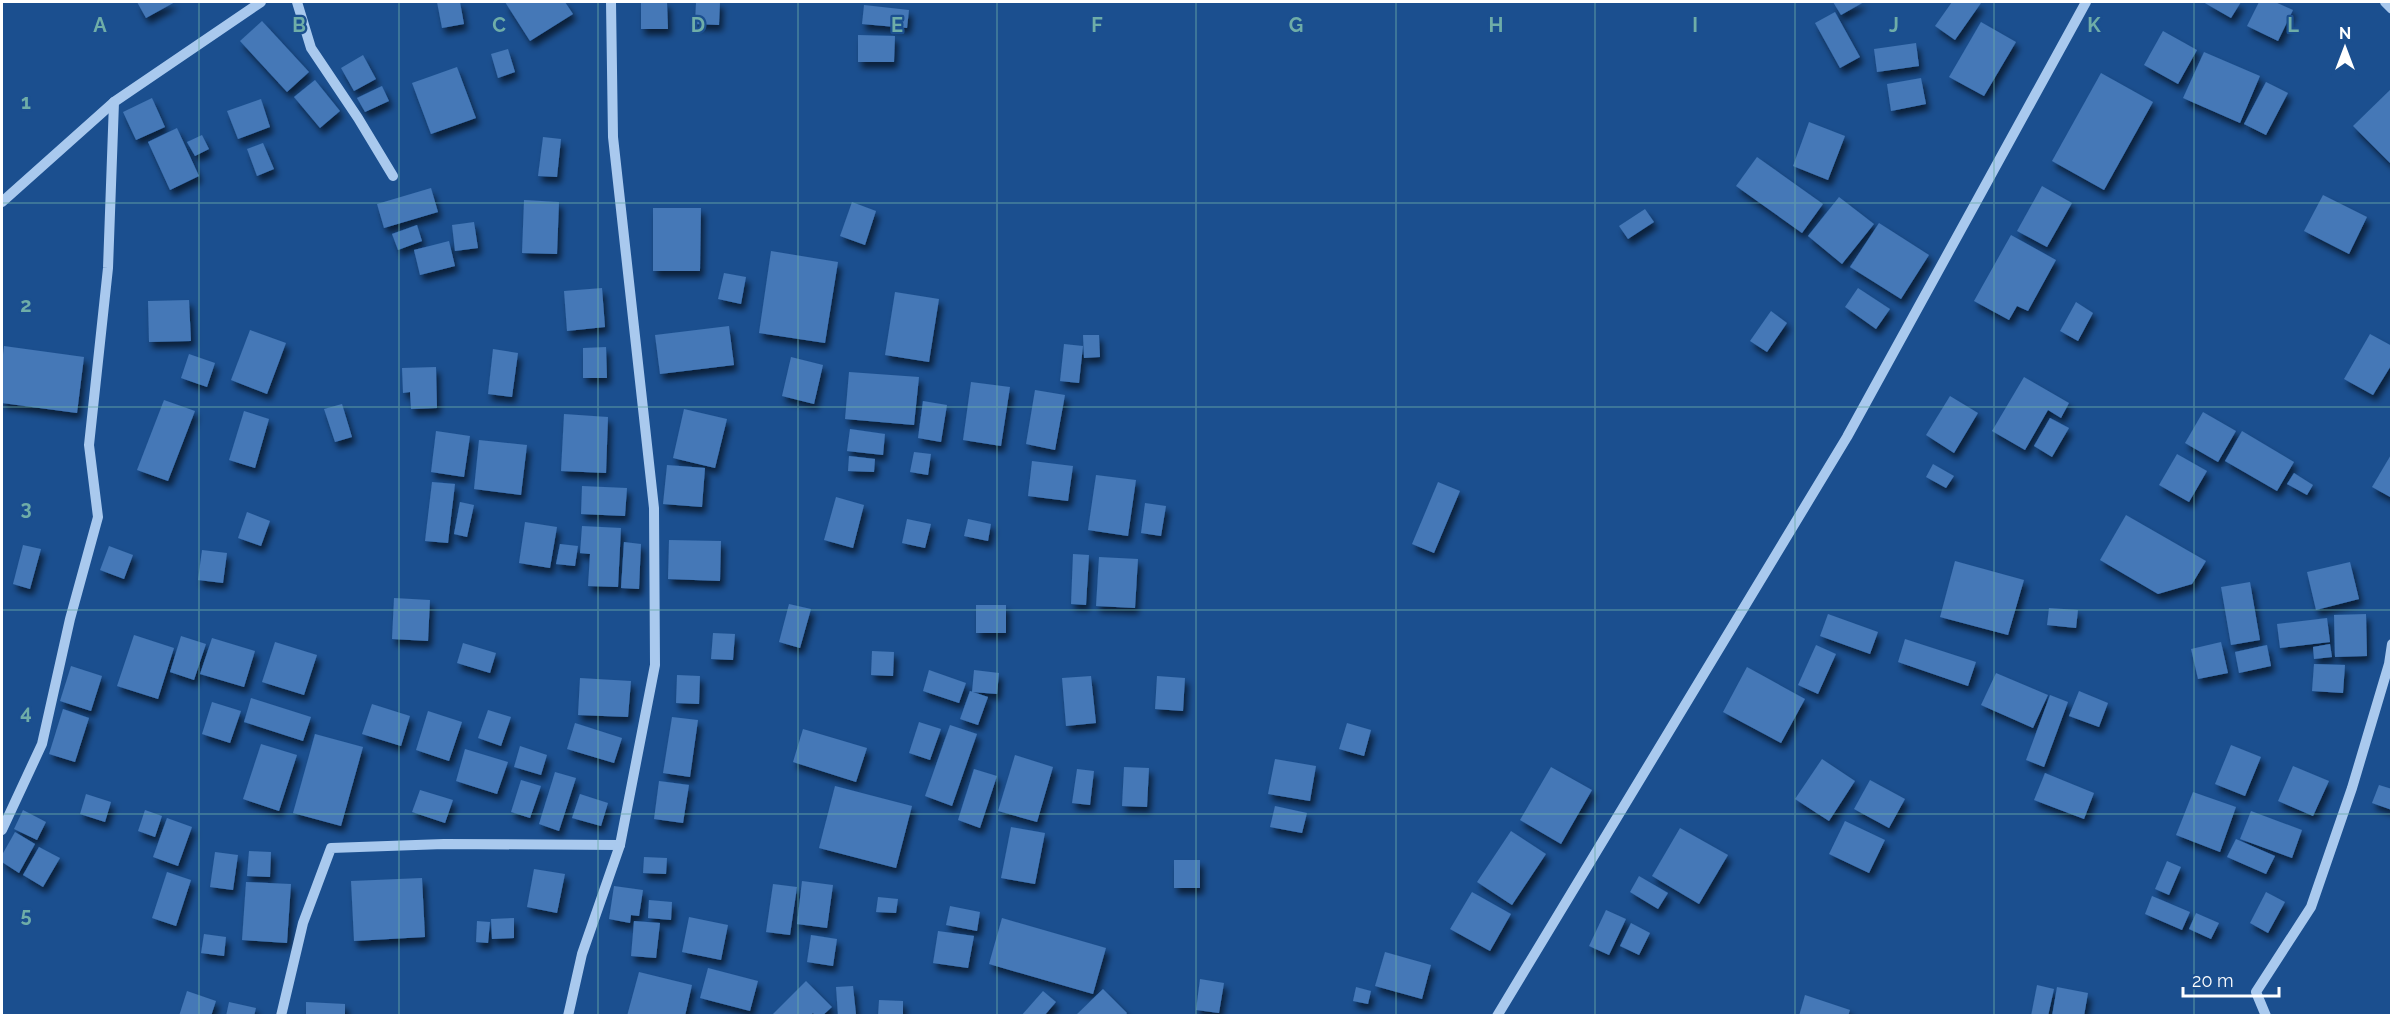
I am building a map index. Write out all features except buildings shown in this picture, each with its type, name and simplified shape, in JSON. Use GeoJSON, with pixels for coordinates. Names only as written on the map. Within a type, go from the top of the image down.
{"type":"FeatureCollection","features":[{"type":"Feature","properties":{"kind":"street"},"geometry":{"type":"LineString","coordinates":[[2,202],[114,102],[261,2]]}},
{"type":"Feature","properties":{"kind":"street"},"geometry":{"type":"LineString","coordinates":[[297,2],[310,48],[358,118],[393,176]]}},
{"type":"Feature","properties":{"kind":"street"},"geometry":{"type":"LineString","coordinates":[[568,1016],[582,954],[620,845],[655,665],[654,508],[613,137],[611,2]]}},
{"type":"Feature","properties":{"kind":"street"},"geometry":{"type":"LineString","coordinates":[[1497,1016],[1847,437],[2086,2]]}},
{"type":"Feature","properties":{"kind":"street"},"geometry":{"type":"LineString","coordinates":[[2385,2],[2391,9]]}},
{"type":"Feature","properties":{"kind":"street"},"geometry":{"type":"LineString","coordinates":[[2,830],[42,744],[70,620],[98,518],[89,445],[108,268],[114,102]]}},
{"type":"Feature","properties":{"kind":"street"},"geometry":{"type":"LineString","coordinates":[[2266,1016],[2256,992],[2311,907],[2352,788],[2389,664],[2391,644]]}},
{"type":"Feature","properties":{"kind":"street"},"geometry":{"type":"LineString","coordinates":[[280,1016],[303,923],[331,848],[520,843],[620,845]]}}]}
